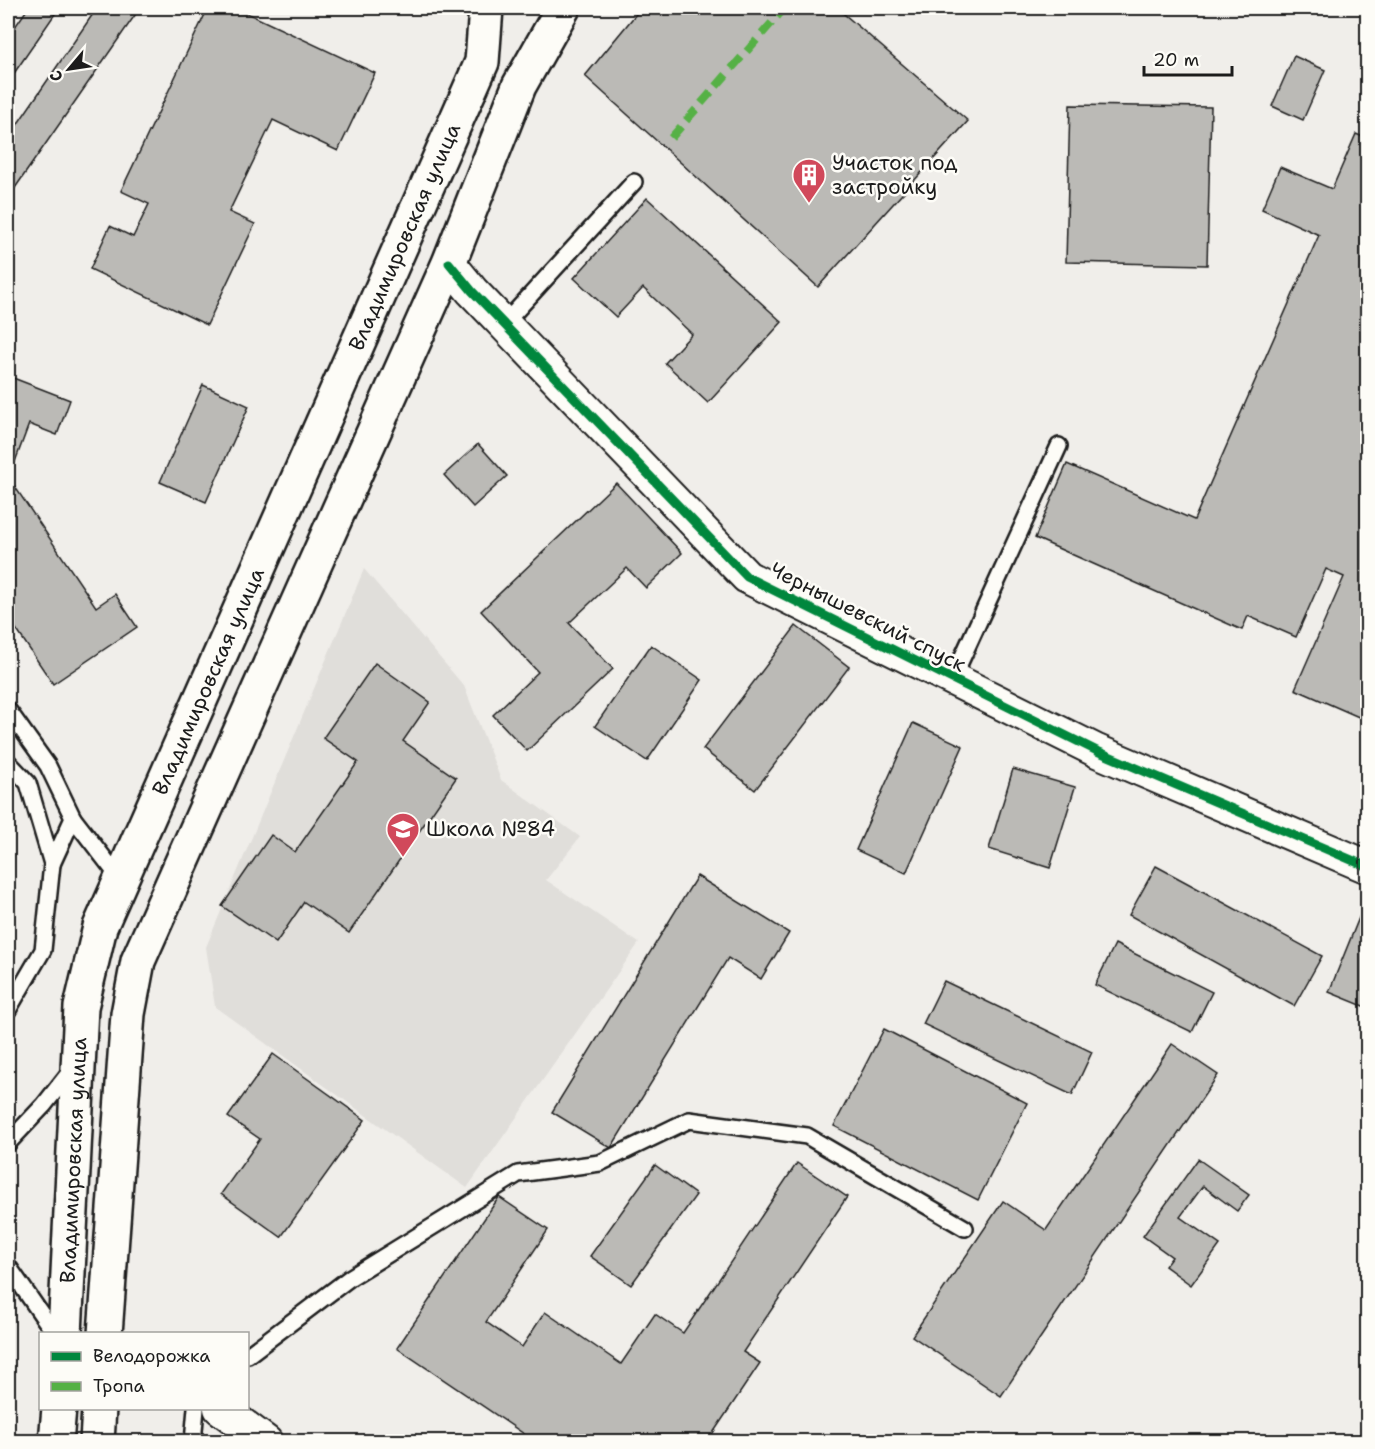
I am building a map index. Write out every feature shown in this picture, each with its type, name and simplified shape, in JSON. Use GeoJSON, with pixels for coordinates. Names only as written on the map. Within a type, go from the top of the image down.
{"type":"FeatureCollection","features":[{"type":"Feature","properties":{"kind":"main road","name":"Владимировская улица"},"geometry":{"type":"LineString","coordinates":[[64,1332],[81,1007],[100,927],[482,62],[486,8]]}},
{"type":"Feature","properties":{"kind":"main road","name":"Владимировская улица"},"geometry":{"type":"LineString","coordinates":[[105,1332],[127,1026],[138,961],[449,263],[519,86],[563,8]]}},
{"type":"Feature","properties":{"kind":"main road"},"geometry":{"type":"LineString","coordinates":[[56,1442],[59,1410]]}},
{"type":"Feature","properties":{"kind":"main road"},"geometry":{"type":"LineString","coordinates":[[97,1442],[99,1410]]}},
{"type":"Feature","properties":{"kind":"street","name":"Чернышевский спуск"},"geometry":{"type":"LineString","coordinates":[[449,263],[504,324],[747,577],[1096,751],[1368,867]]}},
{"type":"Feature","properties":{"kind":"street"},"geometry":{"type":"LineString","coordinates":[[223,1410],[266,1442]]}},
{"type":"Feature","properties":{"kind":"lane"},"geometry":{"type":"LineString","coordinates":[[504,324],[634,182]]}},
{"type":"Feature","properties":{"kind":"lane"},"geometry":{"type":"LineString","coordinates":[[952,680],[1059,446]]}},
{"type":"Feature","properties":{"kind":"lane"},"geometry":{"type":"LineString","coordinates":[[8,710],[48,766],[73,818],[121,880]]}},
{"type":"Feature","properties":{"kind":"lane"},"geometry":{"type":"LineString","coordinates":[[8,762],[28,783],[52,864]]}},
{"type":"Feature","properties":{"kind":"lane"},"geometry":{"type":"LineString","coordinates":[[8,1010],[43,950],[52,864],[73,818]]}},
{"type":"Feature","properties":{"kind":"lane"},"geometry":{"type":"LineString","coordinates":[[8,1143],[44,1105],[78,1061]]}},
{"type":"Feature","properties":{"kind":"lane"},"geometry":{"type":"LineString","coordinates":[[249,1354],[351,1277],[518,1174],[600,1163],[689,1120],[807,1136],[965,1228]]}},
{"type":"Feature","properties":{"kind":"lane"},"geometry":{"type":"LineString","coordinates":[[8,1266],[54,1332]]}},
{"type":"Feature","properties":{"kind":"lane"},"geometry":{"type":"LineString","coordinates":[[193,1442],[196,1410]]}},
{"type":"Feature","properties":{"kind":"shaded area","name":"Школа №84"},"geometry":{"type":"Polygon","coordinates":[[[364,569],[464,686],[501,780],[580,837],[546,880],[639,943],[467,1188],[215,1007],[206,947],[364,569]]]}},
{"type":"Feature","properties":{"kind":"building"},"geometry":{"type":"Polygon","coordinates":[[[28,8],[59,8],[8,82],[8,37],[28,8]]]}},
{"type":"Feature","properties":{"kind":"building"},"geometry":{"type":"Polygon","coordinates":[[[97,8],[140,8],[8,198],[8,138],[97,8]]]}},
{"type":"Feature","properties":{"kind":"building"},"geometry":{"type":"Polygon","coordinates":[[[208,8],[236,8],[375,73],[338,151],[273,120],[229,212],[255,224],[207,325],[90,269],[110,226],[133,237],[149,204],[121,191],[208,8]]]}},
{"type":"Feature","properties":{"kind":"building","name":"Участок под застройку"},"geometry":{"type":"Polygon","coordinates":[[[641,8],[837,8],[968,121],[818,287],[585,76],[641,8]]]}},
{"type":"Feature","properties":{"kind":"building"},"geometry":{"type":"Polygon","coordinates":[[[1294,56],[1325,70],[1303,120],[1272,106],[1294,56]]]}},
{"type":"Feature","properties":{"kind":"building"},"geometry":{"type":"Polygon","coordinates":[[[1070,105],[1211,107],[1207,265],[1066,262],[1070,105]]]}},
{"type":"Feature","properties":{"kind":"building"},"geometry":{"type":"Polygon","coordinates":[[[1356,134],[1368,139],[1368,704],[1361,718],[1295,689],[1344,577],[1326,569],[1296,637],[1248,616],[1242,630],[1035,538],[1067,464],[1194,520],[1319,235],[1262,209],[1280,167],[1332,189],[1356,134]]]}},
{"type":"Feature","properties":{"kind":"building"},"geometry":{"type":"Polygon","coordinates":[[[647,198],[782,322],[708,403],[665,363],[692,334],[643,288],[616,317],[574,278],[647,198]]]}},
{"type":"Feature","properties":{"kind":"building"},"geometry":{"type":"Polygon","coordinates":[[[8,376],[70,400],[57,435],[29,424],[9,478],[96,607],[115,594],[137,627],[53,684],[8,617],[8,376]]]}},
{"type":"Feature","properties":{"kind":"building"},"geometry":{"type":"Polygon","coordinates":[[[203,385],[249,406],[206,502],[160,482],[203,385]]]}},
{"type":"Feature","properties":{"kind":"building"},"geometry":{"type":"Polygon","coordinates":[[[478,444],[507,476],[473,507],[444,475],[478,444]]]}},
{"type":"Feature","properties":{"kind":"building"},"geometry":{"type":"Polygon","coordinates":[[[616,483],[682,553],[646,588],[627,568],[569,623],[613,669],[527,751],[493,715],[538,672],[481,611],[616,483]]]}},
{"type":"Feature","properties":{"kind":"building"},"geometry":{"type":"Polygon","coordinates":[[[796,626],[849,667],[755,790],[703,749],[796,626]]]}},
{"type":"Feature","properties":{"kind":"building"},"geometry":{"type":"Polygon","coordinates":[[[651,645],[702,680],[647,761],[595,726],[651,645]]]}},
{"type":"Feature","properties":{"kind":"building"},"geometry":{"type":"Polygon","coordinates":[[[375,663],[430,702],[403,741],[456,778],[349,933],[304,902],[276,943],[222,906],[271,835],[295,852],[358,762],[323,738],[375,663]]]}},
{"type":"Feature","properties":{"kind":"building"},"geometry":{"type":"Polygon","coordinates":[[[913,723],[963,746],[906,873],[856,850],[913,723]]]}},
{"type":"Feature","properties":{"kind":"building"},"geometry":{"type":"Polygon","coordinates":[[[1013,769],[1075,787],[1050,868],[989,849],[1013,769]]]}},
{"type":"Feature","properties":{"kind":"building"},"geometry":{"type":"Polygon","coordinates":[[[1156,866],[1322,956],[1294,1006],[1129,915],[1156,866]]]}},
{"type":"Feature","properties":{"kind":"building"},"geometry":{"type":"Polygon","coordinates":[[[697,876],[789,933],[761,979],[728,958],[611,1148],[552,1112],[697,876]]]}},
{"type":"Feature","properties":{"kind":"building"},"geometry":{"type":"Polygon","coordinates":[[[1365,903],[1368,905],[1368,1008],[1329,992],[1365,903]]]}},
{"type":"Feature","properties":{"kind":"building"},"geometry":{"type":"Polygon","coordinates":[[[1115,944],[1212,992],[1192,1032],[1095,985],[1115,944]]]}},
{"type":"Feature","properties":{"kind":"building"},"geometry":{"type":"Polygon","coordinates":[[[944,981],[1092,1052],[1072,1095],[923,1024],[944,981]]]}},
{"type":"Feature","properties":{"kind":"building"},"geometry":{"type":"Polygon","coordinates":[[[884,1029],[1027,1103],[978,1200],[834,1126],[884,1029]]]}},
{"type":"Feature","properties":{"kind":"building"},"geometry":{"type":"Polygon","coordinates":[[[1172,1044],[1218,1075],[1001,1396],[912,1336],[1003,1201],[1046,1230],[1172,1044]]]}},
{"type":"Feature","properties":{"kind":"building"},"geometry":{"type":"Polygon","coordinates":[[[273,1054],[365,1120],[281,1237],[221,1194],[260,1139],[228,1117],[273,1054]]]}},
{"type":"Feature","properties":{"kind":"building"},"geometry":{"type":"Polygon","coordinates":[[[1198,1159],[1249,1195],[1237,1211],[1203,1186],[1180,1217],[1220,1245],[1191,1285],[1165,1266],[1172,1257],[1143,1236],[1198,1159]]]}},
{"type":"Feature","properties":{"kind":"building"},"geometry":{"type":"Polygon","coordinates":[[[797,1163],[847,1197],[743,1352],[760,1363],[707,1442],[536,1442],[397,1348],[499,1197],[548,1230],[486,1322],[522,1347],[545,1312],[621,1364],[655,1314],[683,1333],[797,1163]]]}},
{"type":"Feature","properties":{"kind":"building"},"geometry":{"type":"Polygon","coordinates":[[[655,1165],[696,1195],[631,1285],[590,1256],[655,1165]]]}},
{"type":"Feature","properties":{"kind":"marked path"},"geometry":{"type":"LineString","coordinates":[[671,138],[782,11]]}},
{"type":"Feature","properties":{"kind":"cycle path"},"geometry":{"type":"LineString","coordinates":[[449,263],[472,291],[747,577],[1097,751],[1368,867]]}},
{"type":"Feature","properties":{"kind":"place","name":"Участок под застройку"},"geometry":{"type":"Point","coordinates":[809,204]}},
{"type":"Feature","properties":{"kind":"place","name":"Школа №84"},"geometry":{"type":"Point","coordinates":[403,858]}}]}
